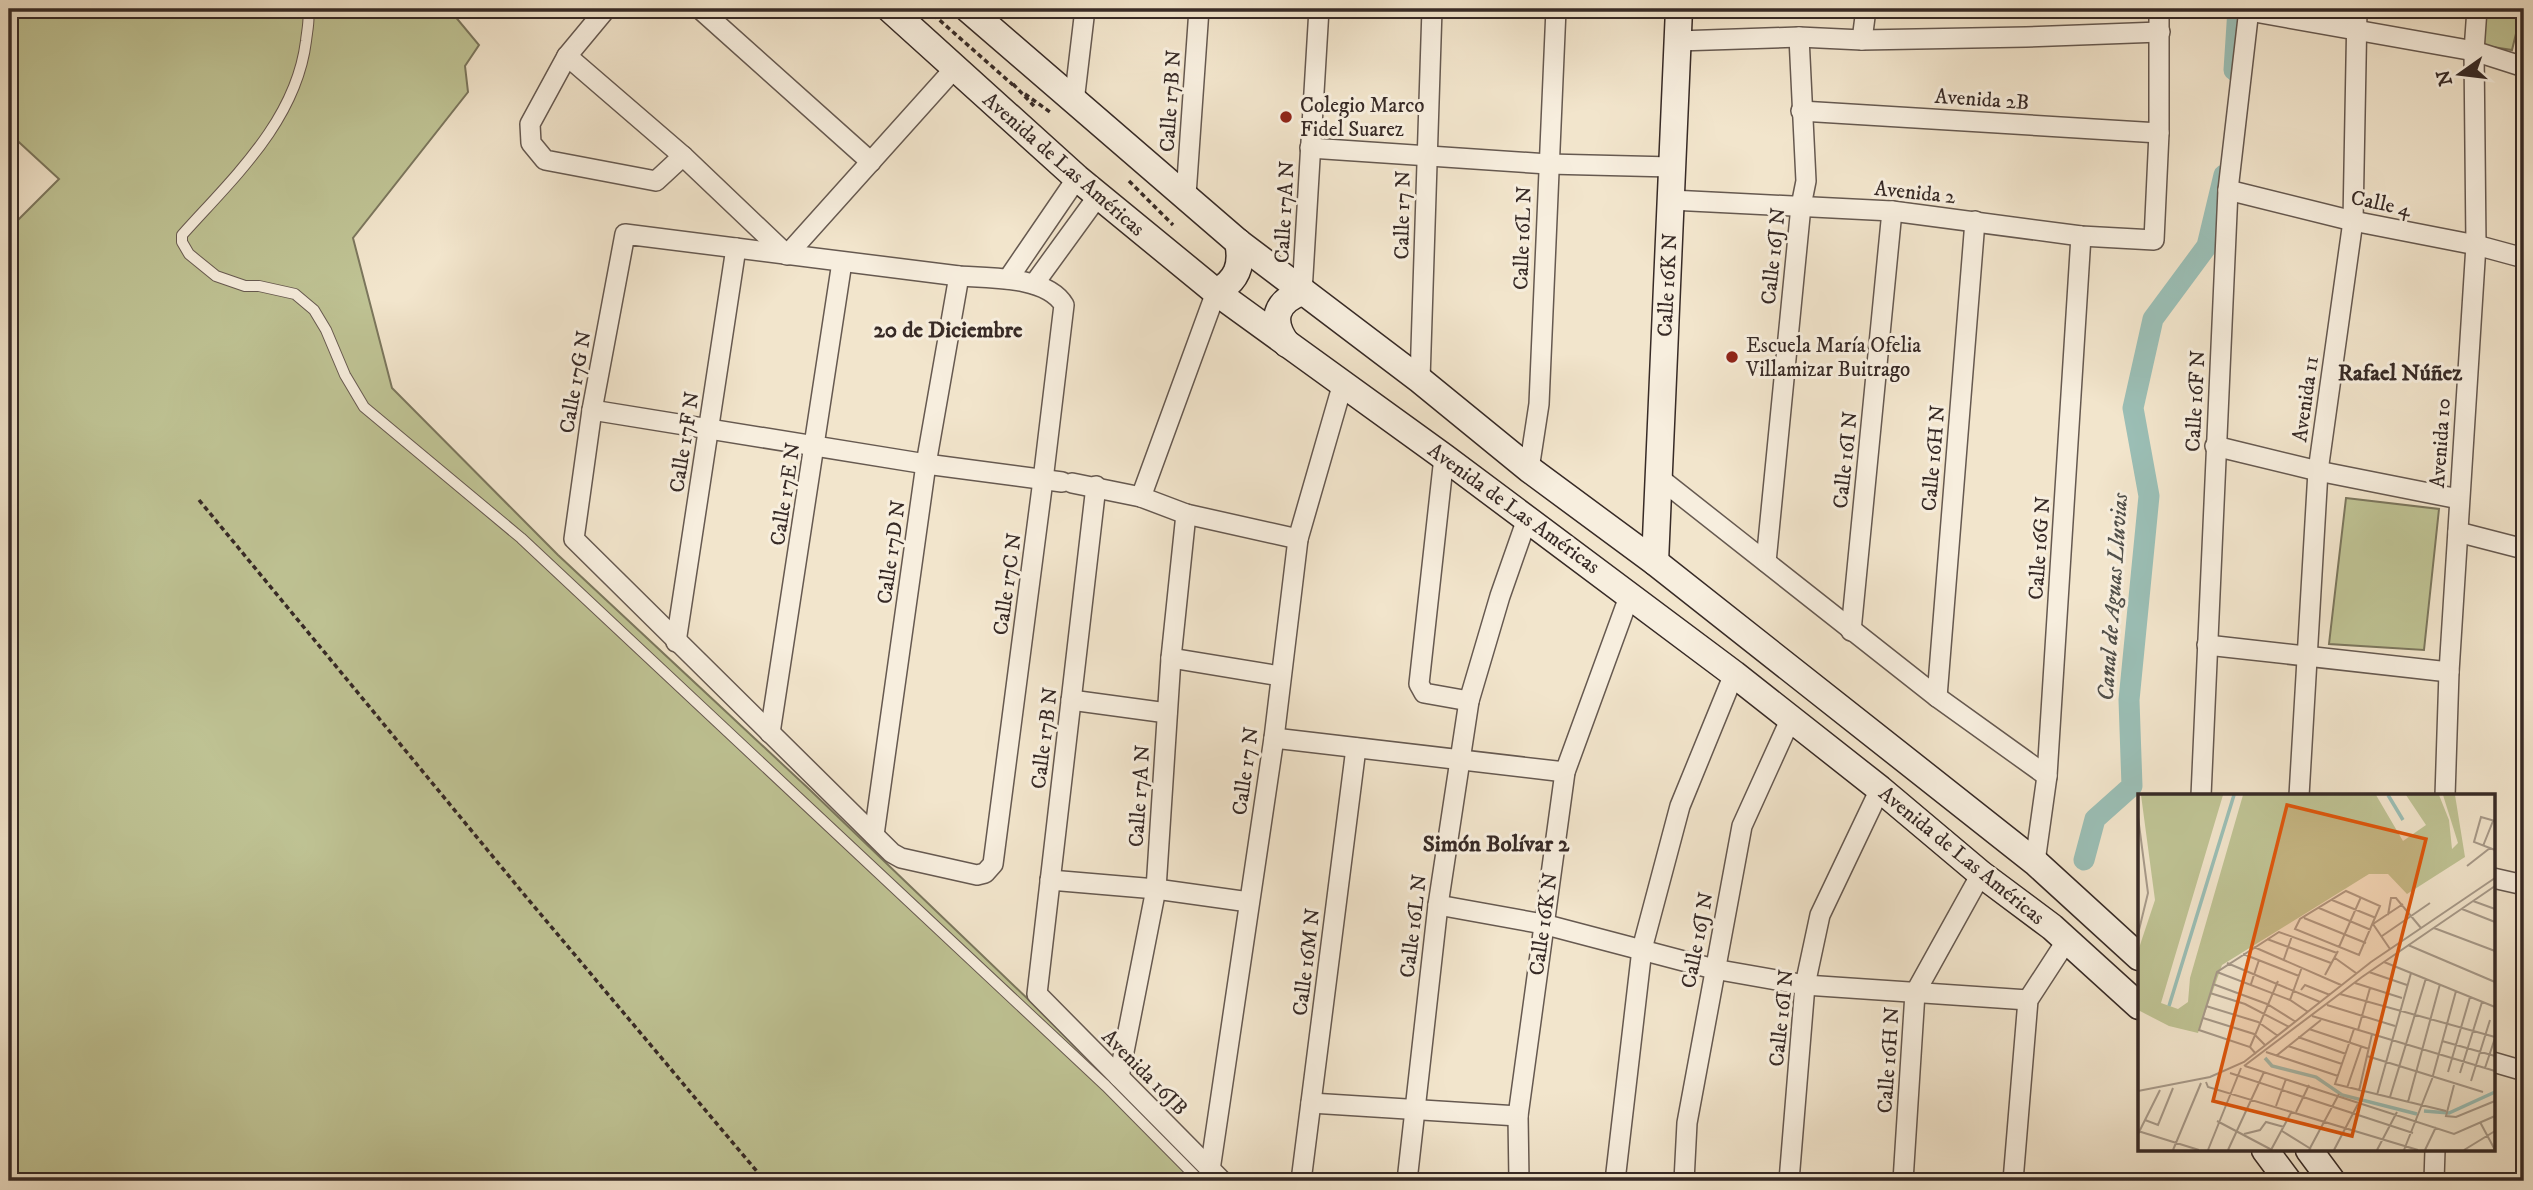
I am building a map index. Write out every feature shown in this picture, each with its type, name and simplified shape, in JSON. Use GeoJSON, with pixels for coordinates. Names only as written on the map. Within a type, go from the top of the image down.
{"type":"FeatureCollection","features":[{"type":"Feature","properties":{"kind":"main road","name":"Avenida de Las Américas"},"geometry":{"type":"LineString","coordinates":[[890,9],[1077,178],[1216,292],[1630,594],[1791,718],[1981,874],[2059,934],[2138,1005]]}},
{"type":"Feature","properties":{"kind":"main road","name":"Avenida de Las Américas"},"geometry":{"type":"LineString","coordinates":[[968,9],[1064,109],[1186,195],[1238,242],[1420,380],[1530,469],[1655,562],[2035,862],[2138,956]]}},
{"type":"Feature","properties":{"kind":"main road","name":"Calle 16K N"},"geometry":{"type":"LineString","coordinates":[[1655,562],[1679,9]]}},
{"type":"Feature","properties":{"kind":"main road"},"geometry":{"type":"LineString","coordinates":[[1216,292],[1235,277],[1240,266],[1238,242]]}},
{"type":"Feature","properties":{"kind":"main road"},"geometry":{"type":"LineString","coordinates":[[1287,344],[1279,333],[1276,320],[1280,307],[1289,297],[1302,292]]}},
{"type":"Feature","properties":{"kind":"main road"},"geometry":{"type":"LineString","coordinates":[[2009,895],[2021,893],[2031,884],[2035,862]]}},
{"type":"Feature","properties":{"kind":"main road"},"geometry":{"type":"LineString","coordinates":[[2059,934],[2050,916],[2053,905],[2062,897],[2072,894]]}},
{"type":"Feature","properties":{"kind":"main road"},"geometry":{"type":"LineString","coordinates":[[2266,1152],[2288,1181]]}},
{"type":"Feature","properties":{"kind":"main road"},"geometry":{"type":"LineString","coordinates":[[2310,1152],[2332,1181]]}},
{"type":"Feature","properties":{"kind":"street"},"geometry":{"type":"LineString","coordinates":[[606,9],[567,55],[530,124],[531,143],[545,160],[656,181],[683,156]]}},
{"type":"Feature","properties":{"kind":"street"},"geometry":{"type":"LineString","coordinates":[[700,9],[871,162]]}},
{"type":"Feature","properties":{"kind":"street"},"geometry":{"type":"LineString","coordinates":[[1064,109],[1084,9]]}},
{"type":"Feature","properties":{"kind":"street","name":"Calle 17B N"},"geometry":{"type":"LineString","coordinates":[[1186,195],[1199,9]]}},
{"type":"Feature","properties":{"kind":"street","name":"Calle 17A N"},"geometry":{"type":"LineString","coordinates":[[1302,292],[1319,9]]}},
{"type":"Feature","properties":{"kind":"street","name":"Calle 17 N"},"geometry":{"type":"LineString","coordinates":[[1420,380],[1432,9]]}},
{"type":"Feature","properties":{"kind":"street","name":"Calle 16L N"},"geometry":{"type":"LineString","coordinates":[[1530,469],[1539,404],[1556,9]]}},
{"type":"Feature","properties":{"kind":"street"},"geometry":{"type":"LineString","coordinates":[[1862,40],[1866,9]]}},
{"type":"Feature","properties":{"kind":"street"},"geometry":{"type":"LineString","coordinates":[[2159,9],[2159,133]]}},
{"type":"Feature","properties":{"kind":"street","name":"Avenida 11"},"geometry":{"type":"LineString","coordinates":[[2300,794],[2318,471],[2353,221],[2357,9]]}},
{"type":"Feature","properties":{"kind":"street","name":"Avenida 10"},"geometry":{"type":"LineString","coordinates":[[2445,794],[2449,672],[2476,245],[2474,51],[2477,9]]}},
{"type":"Feature","properties":{"kind":"street"},"geometry":{"type":"LineString","coordinates":[[2249,10],[2355,32],[2474,51],[2524,67]]}},
{"type":"Feature","properties":{"kind":"street","name":"Calle 16F N"},"geometry":{"type":"LineString","coordinates":[[2201,794],[2228,190],[2249,10]]}},
{"type":"Feature","properties":{"kind":"street"},"geometry":{"type":"LineString","coordinates":[[1678,41],[1799,37],[1862,40],[2160,32]]}},
{"type":"Feature","properties":{"kind":"street","name":"Calle 16J N"},"geometry":{"type":"LineString","coordinates":[[1766,562],[1801,206],[1806,181],[1799,37]]}},
{"type":"Feature","properties":{"kind":"street"},"geometry":{"type":"LineString","coordinates":[[567,55],[683,156],[787,255]]}},
{"type":"Feature","properties":{"kind":"street"},"geometry":{"type":"LineString","coordinates":[[787,255],[954,69]]}},
{"type":"Feature","properties":{"kind":"street","name":"Avenida 2B"},"geometry":{"type":"LineString","coordinates":[[1801,111],[2159,133]]}},
{"type":"Feature","properties":{"kind":"street","name":"Avenida 2"},"geometry":{"type":"LineString","coordinates":[[1671,200],[1892,211],[2081,236],[2154,240],[2159,133]]}},
{"type":"Feature","properties":{"kind":"street"},"geometry":{"type":"LineString","coordinates":[[1310,148],[1548,164],[1672,167]]}},
{"type":"Feature","properties":{"kind":"street"},"geometry":{"type":"LineString","coordinates":[[1008,279],[1077,178]]}},
{"type":"Feature","properties":{"kind":"street","name":"Calle 4"},"geometry":{"type":"LineString","coordinates":[[2228,190],[2353,221],[2476,245],[2524,258]]}},
{"type":"Feature","properties":{"kind":"street"},"geometry":{"type":"LineString","coordinates":[[736,248],[1034,284],[1098,196]]}},
{"type":"Feature","properties":{"kind":"street","name":"Calle 16I N"},"geometry":{"type":"LineString","coordinates":[[1851,631],[1892,211]]}},
{"type":"Feature","properties":{"kind":"street","name":"Calle 16H N"},"geometry":{"type":"LineString","coordinates":[[1937,697],[1975,222]]}},
{"type":"Feature","properties":{"kind":"street","name":"Calle 17G N"},"geometry":{"type":"LineString","coordinates":[[676,642],[574,539],[592,410],[625,234],[736,248]]}},
{"type":"Feature","properties":{"kind":"street","name":"Calle 16G N"},"geometry":{"type":"LineString","coordinates":[[2035,862],[2047,776],[2081,236]]}},
{"type":"Feature","properties":{"kind":"street","name":"Calle 17F N"},"geometry":{"type":"LineString","coordinates":[[676,642],[736,248]]}},
{"type":"Feature","properties":{"kind":"street","name":"Calle 17E N"},"geometry":{"type":"LineString","coordinates":[[770,733],[842,262]]}},
{"type":"Feature","properties":{"kind":"street","name":"Calle 17D N"},"geometry":{"type":"LineString","coordinates":[[874,835],[926,464],[959,276]]}},
{"type":"Feature","properties":{"kind":"street","name":"Calle 17C N"},"geometry":{"type":"LineString","coordinates":[[874,835],[901,858],[977,875],[985,873],[993,864],[1059,481],[1064,305],[1060,299],[1034,284]]}},
{"type":"Feature","properties":{"kind":"street"},"geometry":{"type":"LineString","coordinates":[[1141,497],[1216,292]]}},
{"type":"Feature","properties":{"kind":"street","name":"Calle 17 N"},"geometry":{"type":"LineString","coordinates":[[1211,1177],[1274,738],[1297,539],[1343,383]]}},
{"type":"Feature","properties":{"kind":"street"},"geometry":{"type":"LineString","coordinates":[[592,410],[926,464],[1096,486],[1141,497],[1186,514],[1297,539]]}},
{"type":"Feature","properties":{"kind":"street"},"geometry":{"type":"LineString","coordinates":[[2216,446],[2318,471],[2459,499]]}},
{"type":"Feature","properties":{"kind":"street"},"geometry":{"type":"LineString","coordinates":[[1444,457],[1419,684],[1424,693],[1469,701]]}},
{"type":"Feature","properties":{"kind":"street"},"geometry":{"type":"LineString","coordinates":[[1658,477],[1851,631],[2047,776]]}},
{"type":"Feature","properties":{"kind":"street","name":"Calle 17B N"},"geometry":{"type":"LineString","coordinates":[[1037,994],[1096,486]]}},
{"type":"Feature","properties":{"kind":"street","name":"Calle 17A N"},"geometry":{"type":"LineString","coordinates":[[1119,1077],[1156,889],[1171,658],[1186,514]]}},
{"type":"Feature","properties":{"kind":"street","name":"Calle 16L N"},"geometry":{"type":"LineString","coordinates":[[1407,1181],[1438,905],[1469,701],[1500,596],[1527,519]]}},
{"type":"Feature","properties":{"kind":"street"},"geometry":{"type":"LineString","coordinates":[[2458,532],[2524,549]]}},
{"type":"Feature","properties":{"kind":"street","name":"Calle 16K N"},"geometry":{"type":"LineString","coordinates":[[1518,1181],[1518,1116],[1565,772],[1630,594]]}},
{"type":"Feature","properties":{"kind":"street"},"geometry":{"type":"LineString","coordinates":[[676,642],[874,835]]}},
{"type":"Feature","properties":{"kind":"street"},"geometry":{"type":"LineString","coordinates":[[2207,645],[2449,672]]}},
{"type":"Feature","properties":{"kind":"street"},"geometry":{"type":"LineString","coordinates":[[1171,658],[1280,676]]}},
{"type":"Feature","properties":{"kind":"street"},"geometry":{"type":"LineString","coordinates":[[1615,1181],[1643,949],[1680,806],[1734,674]]}},
{"type":"Feature","properties":{"kind":"street"},"geometry":{"type":"LineString","coordinates":[[1071,700],[1167,713]]}},
{"type":"Feature","properties":{"kind":"street","name":"Calle 16J N"},"geometry":{"type":"LineString","coordinates":[[1684,1181],[1687,1123],[1742,826],[1791,718]]}},
{"type":"Feature","properties":{"kind":"street"},"geometry":{"type":"LineString","coordinates":[[1274,738],[1565,772]]}},
{"type":"Feature","properties":{"kind":"street","name":"Calle 16M N"},"geometry":{"type":"LineString","coordinates":[[1301,1181],[1356,748]]}},
{"type":"Feature","properties":{"kind":"street","name":"Calle 16I N"},"geometry":{"type":"LineString","coordinates":[[1789,1181],[1805,985],[1820,915],[1880,789]]}},
{"type":"Feature","properties":{"kind":"street","name":"Calle 16H N"},"geometry":{"type":"LineString","coordinates":[[1903,1181],[1915,993],[1981,874]]}},
{"type":"Feature","properties":{"kind":"street"},"geometry":{"type":"LineString","coordinates":[[2494,878],[2524,885]]}},
{"type":"Feature","properties":{"kind":"street"},"geometry":{"type":"LineString","coordinates":[[1050,880],[1156,889],[1249,902]]}},
{"type":"Feature","properties":{"kind":"street"},"geometry":{"type":"LineString","coordinates":[[1438,905],[1543,924],[1714,969],[1805,985],[2028,1000]]}},
{"type":"Feature","properties":{"kind":"street"},"geometry":{"type":"LineString","coordinates":[[2013,1181],[2028,1000],[2059,934]]}},
{"type":"Feature","properties":{"kind":"street","name":"Avenida 16JB"},"geometry":{"type":"LineString","coordinates":[[1037,994],[1119,1077],[1211,1177]]}},
{"type":"Feature","properties":{"kind":"street"},"geometry":{"type":"LineString","coordinates":[[2494,1062],[2524,1071]]}},
{"type":"Feature","properties":{"kind":"street"},"geometry":{"type":"LineString","coordinates":[[1311,1103],[1518,1116]]}},
{"type":"Feature","properties":{"kind":"street"},"geometry":{"type":"LineString","coordinates":[[2434,1181],[2435,1152]]}},
{"type":"Feature","properties":{"kind":"lane"},"geometry":{"type":"LineString","coordinates":[[308,9],[303,61],[287,104],[259,148],[182,235],[182,242],[189,254],[216,275],[232,283],[295,294],[314,310],[364,407],[520,538],[1106,1086],[1211,1177]]}},
{"type":"Feature","properties":{"kind":"path"},"geometry":{"type":"LineString","coordinates":[[927,9],[1013,84],[1064,109]]}},
{"type":"Feature","properties":{"kind":"path"},"geometry":{"type":"LineString","coordinates":[[1124,175],[1180,232]]}},
{"type":"Feature","properties":{"kind":"path"},"geometry":{"type":"LineString","coordinates":[[199,500],[527,898],[765,1181]]}},
{"type":"Feature","properties":{"kind":"green space"},"geometry":{"type":"Polygon","coordinates":[[[9,9],[449,9],[479,45],[465,66],[468,92],[353,238],[392,388],[558,555],[809,789],[1056,1026],[1212,1181],[9,1181],[9,229],[59,179],[9,133],[9,9]]]}},
{"type":"Feature","properties":{"kind":"green space"},"geometry":{"type":"Polygon","coordinates":[[[2483,9],[2522,9],[2512,50],[2480,45],[2483,9]]]}},
{"type":"Feature","properties":{"kind":"green space"},"geometry":{"type":"Polygon","coordinates":[[[2346,498],[2439,509],[2424,650],[2329,644],[2346,498]]]}},
{"type":"Feature","properties":{"kind":"waterway","name":"Canal de Aguas Lluvias"},"geometry":{"type":"LineString","coordinates":[[2234,70],[2238,9]]}},
{"type":"Feature","properties":{"kind":"waterway","name":"Canal de Aguas Lluvias"},"geometry":{"type":"LineString","coordinates":[[2084,860],[2095,819],[2132,786],[2129,700],[2149,496],[2133,408],[2153,319],[2207,246],[2224,175]]}},
{"type":"Feature","properties":{"kind":"place","name":"Colegio Marco Fidel Suarez"},"geometry":{"type":"Point","coordinates":[1286,117]}},
{"type":"Feature","properties":{"kind":"place","name":"Escuela María Ofelia Villamizar Buitrago"},"geometry":{"type":"Point","coordinates":[1732,357]}},
{"type":"Feature","properties":{"kind":"district","name":"20 de Diciembre"},"geometry":{"type":"Point","coordinates":[948,329]}},
{"type":"Feature","properties":{"kind":"district","name":"Rafael Núñez"},"geometry":{"type":"Point","coordinates":[2400,372]}},
{"type":"Feature","properties":{"kind":"district","name":"Simón Bolívar 2"},"geometry":{"type":"Point","coordinates":[1496,843]}}]}
